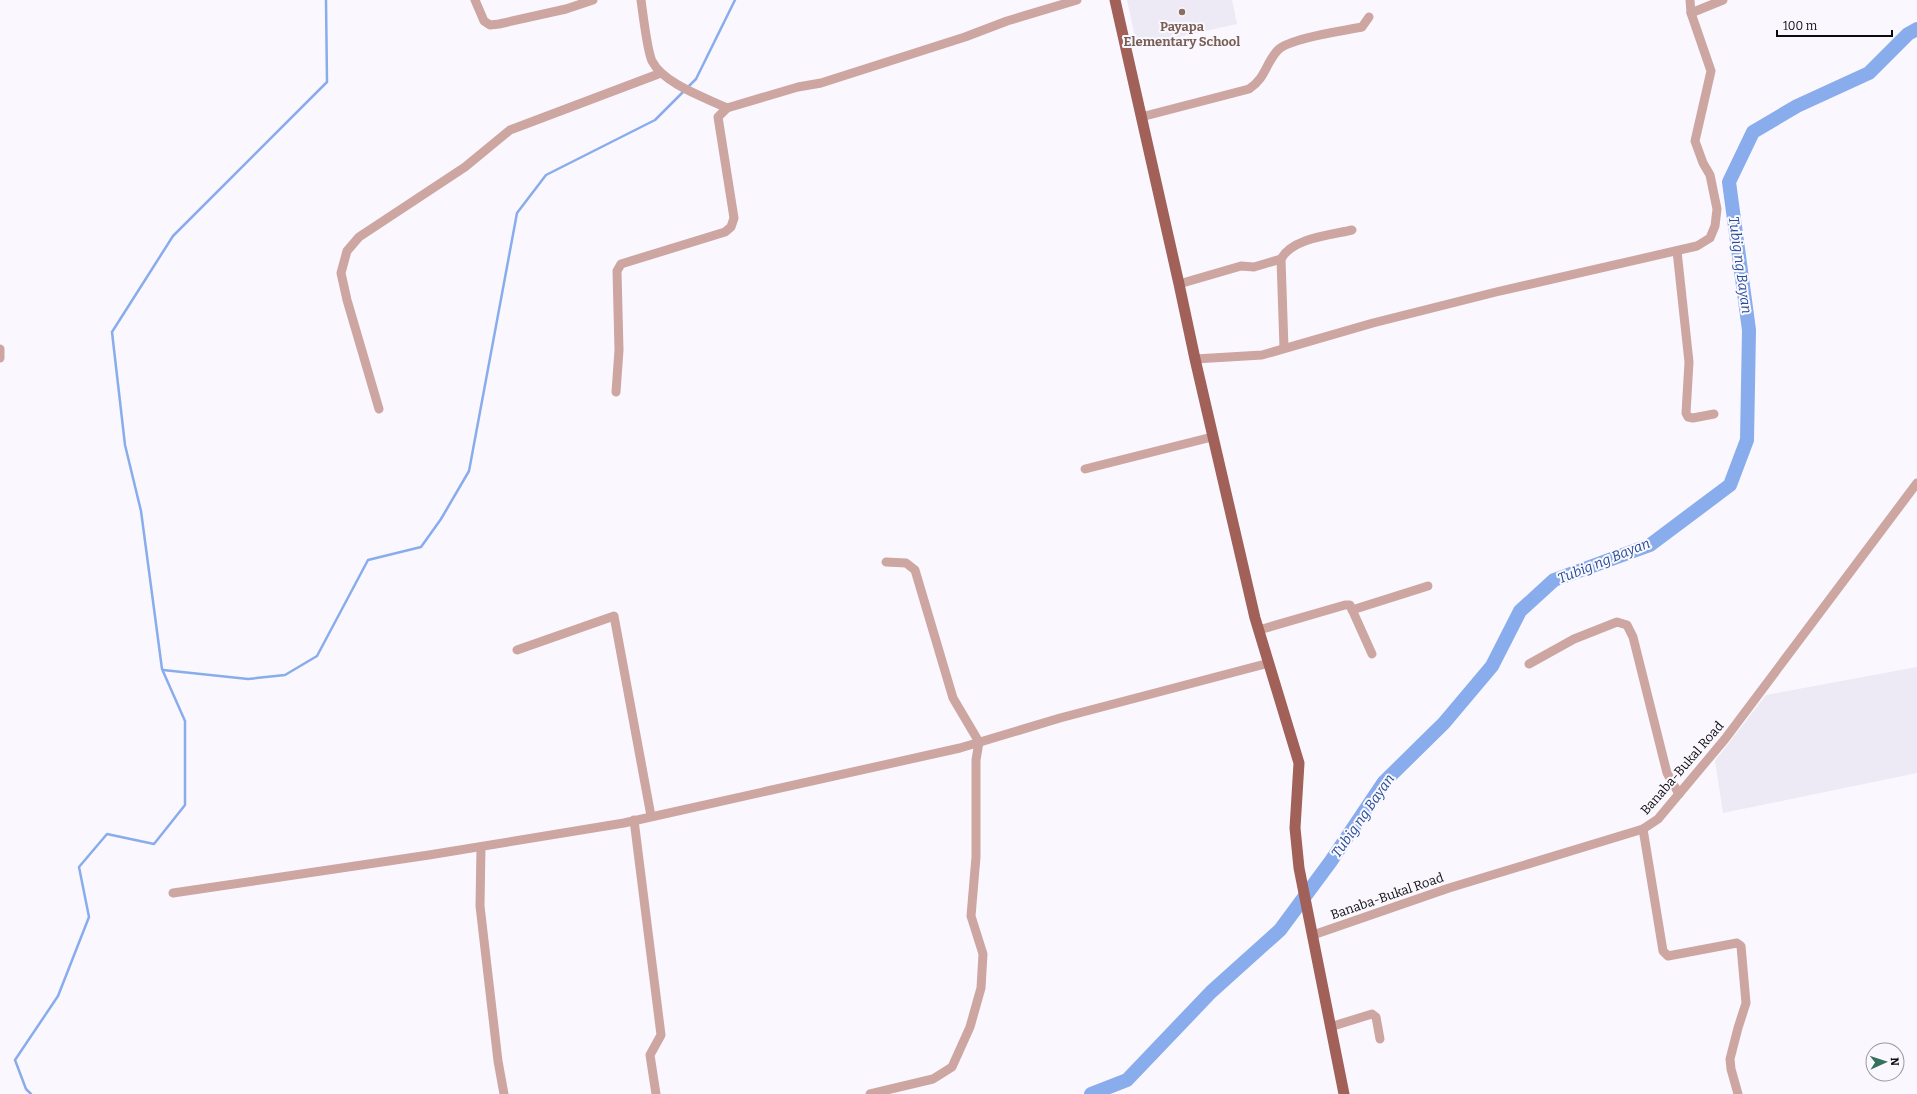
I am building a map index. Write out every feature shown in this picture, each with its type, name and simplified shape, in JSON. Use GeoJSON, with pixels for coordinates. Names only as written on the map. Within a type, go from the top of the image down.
{"type":"FeatureCollection","features":[{"type":"Feature","properties":{"kind":"main road"},"geometry":{"type":"LineString","coordinates":[[1115,0],[1212,437],[1259,630],[1299,763],[1295,828],[1299,868],[1344,1094]]}},
{"type":"Feature","properties":{"kind":"street"},"geometry":{"type":"LineString","coordinates":[[475,0],[484,21],[490,25],[566,9],[593,0]]}},
{"type":"Feature","properties":{"kind":"street"},"geometry":{"type":"LineString","coordinates":[[641,0],[652,60],[661,73],[690,91],[727,108]]}},
{"type":"Feature","properties":{"kind":"street"},"geometry":{"type":"LineString","coordinates":[[616,392],[619,350],[617,271],[621,264],[725,232],[731,227],[734,218],[718,117],[727,108],[798,87],[821,83],[1007,21],[1076,0]]}},
{"type":"Feature","properties":{"kind":"street"},"geometry":{"type":"LineString","coordinates":[[1195,359],[1262,355],[1372,323],[1496,292],[1697,246],[1710,238],[1715,226],[1716,209],[1710,175],[1702,163],[1695,141],[1711,71],[1691,13],[1690,0]]}},
{"type":"Feature","properties":{"kind":"street"},"geometry":{"type":"LineString","coordinates":[[1691,13],[1723,0]]}},
{"type":"Feature","properties":{"kind":"street"},"geometry":{"type":"LineString","coordinates":[[1141,117],[1249,90],[1257,84],[1278,50],[1291,42],[1362,27],[1369,17]]}},
{"type":"Feature","properties":{"kind":"street"},"geometry":{"type":"LineString","coordinates":[[379,409],[347,300],[341,273],[347,251],[359,237],[465,167],[510,130],[661,73]]}},
{"type":"Feature","properties":{"kind":"street"},"geometry":{"type":"LineString","coordinates":[[1284,348],[1281,259],[1285,251],[1298,243],[1352,230]]}},
{"type":"Feature","properties":{"kind":"street"},"geometry":{"type":"LineString","coordinates":[[1677,251],[1690,362],[1686,413],[1688,417],[1693,418],[1714,414]]}},
{"type":"Feature","properties":{"kind":"street"},"geometry":{"type":"LineString","coordinates":[[1179,284],[1241,266],[1254,267],[1281,259]]}},
{"type":"Feature","properties":{"kind":"street"},"geometry":{"type":"LineString","coordinates":[[0,349],[0,358]]}},
{"type":"Feature","properties":{"kind":"street"},"geometry":{"type":"LineString","coordinates":[[1085,470],[1212,437]]}},
{"type":"Feature","properties":{"kind":"street","name":"Banaba-Bukal Road"},"geometry":{"type":"LineString","coordinates":[[1313,935],[1448,888],[1643,829],[1658,819],[1734,727],[1917,483]]}},
{"type":"Feature","properties":{"kind":"street"},"geometry":{"type":"LineString","coordinates":[[870,1094],[933,1079],[952,1067],[970,1027],[981,988],[983,954],[972,916],[976,857],[976,760],[979,742],[953,698],[916,570],[906,563],[886,562]]}},
{"type":"Feature","properties":{"kind":"street"},"geometry":{"type":"LineString","coordinates":[[1352,610],[1428,586]]}},
{"type":"Feature","properties":{"kind":"street"},"geometry":{"type":"LineString","coordinates":[[1259,630],[1345,605],[1350,605],[1372,654]]}},
{"type":"Feature","properties":{"kind":"street"},"geometry":{"type":"LineString","coordinates":[[517,650],[614,616],[651,816]]}},
{"type":"Feature","properties":{"kind":"street"},"geometry":{"type":"LineString","coordinates":[[1529,664],[1574,639],[1618,622],[1627,625],[1633,637],[1667,773],[1679,794]]}},
{"type":"Feature","properties":{"kind":"street"},"geometry":{"type":"LineString","coordinates":[[173,893],[481,847],[691,809],[748,794],[886,765],[979,742],[1060,718],[1269,663]]}},
{"type":"Feature","properties":{"kind":"street"},"geometry":{"type":"LineString","coordinates":[[634,820],[661,1035],[650,1055],[656,1094]]}},
{"type":"Feature","properties":{"kind":"street"},"geometry":{"type":"LineString","coordinates":[[1643,829],[1662,951],[1668,956],[1737,943],[1741,946],[1746,1003],[1730,1059],[1731,1070],[1738,1094]]}},
{"type":"Feature","properties":{"kind":"street"},"geometry":{"type":"LineString","coordinates":[[481,847],[480,906],[498,1061],[504,1094]]}},
{"type":"Feature","properties":{"kind":"street"},"geometry":{"type":"LineString","coordinates":[[1330,1027],[1372,1014],[1376,1017],[1380,1039]]}},
{"type":"Feature","properties":{"kind":"shaded area","name":"Payapa Elementary School"},"geometry":{"type":"Polygon","coordinates":[[[1127,0],[1232,0],[1237,24],[1137,46],[1127,0]]]}},
{"type":"Feature","properties":{"kind":"shaded area"},"geometry":{"type":"Polygon","coordinates":[[[1917,667],[1917,773],[1723,813],[1715,761],[1766,695],[1917,667]]]}},
{"type":"Feature","properties":{"kind":"waterway"},"geometry":{"type":"LineString","coordinates":[[31,1094],[26,1089],[15,1060],[58,996],[89,917],[79,867],[107,834],[154,844],[185,805],[185,721],[162,669],[141,511],[125,445],[112,332],[173,236],[327,82],[326,0]]}},
{"type":"Feature","properties":{"kind":"waterway"},"geometry":{"type":"LineString","coordinates":[[687,88],[696,79],[735,0]]}},
{"type":"Feature","properties":{"kind":"waterway","name":"Tubig ng Bayan"},"geometry":{"type":"LineString","coordinates":[[1091,1094],[1127,1080],[1211,992],[1280,930],[1331,861],[1384,782],[1444,723],[1492,666],[1520,611],[1554,580],[1650,545],[1730,485],[1747,440],[1749,330],[1729,182],[1753,132],[1797,106],[1869,73],[1908,34],[1917,29]]}},
{"type":"Feature","properties":{"kind":"waterway"},"geometry":{"type":"LineString","coordinates":[[163,670],[248,679],[285,675],[317,656],[368,560],[421,547],[441,519],[469,471],[517,213],[546,175],[655,120],[684,91]]}},
{"type":"Feature","properties":{"kind":"place","name":"Payapa Elementary School"},"geometry":{"type":"Point","coordinates":[1182,12]}}]}
